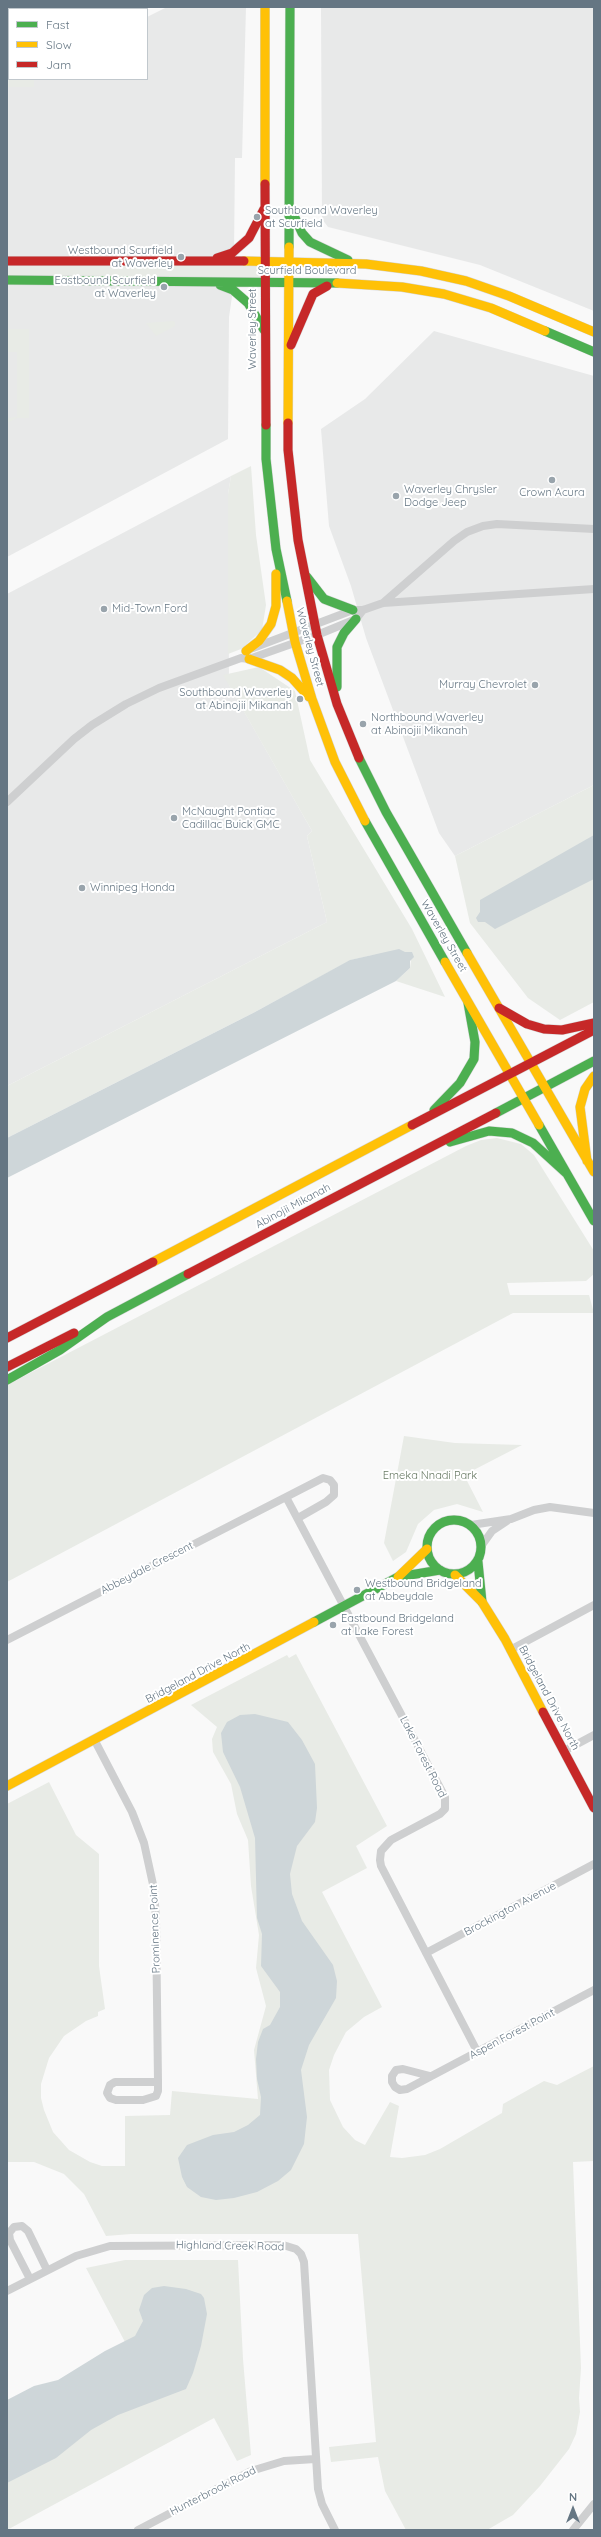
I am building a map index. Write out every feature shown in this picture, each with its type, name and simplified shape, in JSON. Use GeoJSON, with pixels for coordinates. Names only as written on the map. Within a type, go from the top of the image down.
{"type":"FeatureCollection","features":[{"type":"Feature","properties":{"kind":"main road","name":"Waverley Street"},"geometry":{"type":"LineString","coordinates":[[265,7],[266,466],[276,550],[295,642],[312,699],[335,762],[356,806],[594,1221]]}},
{"type":"Feature","properties":{"kind":"main road","name":"Waverley Street"},"geometry":{"type":"LineString","coordinates":[[290,7],[290,283],[288,450],[304,574],[317,635],[338,704],[355,749],[386,812],[594,1172]]}},
{"type":"Feature","properties":{"kind":"main road"},"geometry":{"type":"LineString","coordinates":[[290,203],[302,233],[310,242],[338,257],[366,264]]}},
{"type":"Feature","properties":{"kind":"main road"},"geometry":{"type":"LineString","coordinates":[[209,261],[232,253],[249,238],[266,204]]}},
{"type":"Feature","properties":{"kind":"main road","name":"Scurfield Boulevard"},"geometry":{"type":"LineString","coordinates":[[7,261],[290,261],[366,264],[421,271],[466,281],[535,306],[594,332]]}},
{"type":"Feature","properties":{"kind":"main road","name":"Scurfield Boulevard"},"geometry":{"type":"LineString","coordinates":[[7,280],[290,283],[395,286],[444,294],[491,308],[594,352]]}},
{"type":"Feature","properties":{"kind":"main road"},"geometry":{"type":"LineString","coordinates":[[212,282],[233,290],[248,303],[265,334]]}},
{"type":"Feature","properties":{"kind":"main road"},"geometry":{"type":"LineString","coordinates":[[288,354],[312,294],[334,284]]}},
{"type":"Feature","properties":{"kind":"main road"},"geometry":{"type":"LineString","coordinates":[[276,550],[276,606],[271,624],[259,641],[245,656],[280,670],[292,678],[312,699]]}},
{"type":"Feature","properties":{"kind":"main road"},"geometry":{"type":"LineString","coordinates":[[304,574],[324,599],[354,615],[337,647],[338,704]]}},
{"type":"Feature","properties":{"kind":"main road"},"geometry":{"type":"LineString","coordinates":[[424,1119],[460,1083],[471,1067],[475,1047],[468,1003]]}},
{"type":"Feature","properties":{"kind":"main road"},"geometry":{"type":"LineString","coordinates":[[499,1008],[527,1024],[544,1029],[562,1030],[594,1023]]}},
{"type":"Feature","properties":{"kind":"main road","name":"Abinojii Mikanah"},"geometry":{"type":"LineString","coordinates":[[7,1338],[594,1030]]}},
{"type":"Feature","properties":{"kind":"main road","name":"Abinojii Mikanah"},"geometry":{"type":"LineString","coordinates":[[7,1380],[60,1350],[107,1317],[594,1061]]}},
{"type":"Feature","properties":{"kind":"main road"},"geometry":{"type":"LineString","coordinates":[[587,1161],[580,1107],[585,1089],[594,1076]]}},
{"type":"Feature","properties":{"kind":"main road"},"geometry":{"type":"LineString","coordinates":[[435,1145],[489,1131],[512,1133],[528,1139],[566,1173]]}},
{"type":"Feature","properties":{"kind":"main road"},"geometry":{"type":"LineString","coordinates":[[7,1367],[107,1317]]}},
{"type":"Feature","properties":{"kind":"main road"},"geometry":{"type":"LineString","coordinates":[[7,1329],[24,1329]]}},
{"type":"Feature","properties":{"kind":"main road"},"geometry":{"type":"LineString","coordinates":[[456,1520],[470,1525],[478,1534],[482,1545],[478,1562],[464,1573],[455,1574],[440,1570],[428,1557],[427,1548],[430,1534],[441,1523],[456,1520]]}},
{"type":"Feature","properties":{"kind":"main road","name":"Bridgeland Drive North"},"geometry":{"type":"LineString","coordinates":[[398,1578],[407,1566],[427,1548]]}},
{"type":"Feature","properties":{"kind":"main road","name":"Bridgeland Drive North"},"geometry":{"type":"LineString","coordinates":[[478,1562],[482,1602]]}},
{"type":"Feature","properties":{"kind":"main road","name":"Bridgeland Drive North"},"geometry":{"type":"LineString","coordinates":[[7,1786],[95,1741],[398,1578],[440,1570]]}},
{"type":"Feature","properties":{"kind":"main road","name":"Bridgeland Drive North"},"geometry":{"type":"LineString","coordinates":[[455,1574],[482,1602],[510,1650],[594,1808]]}},
{"type":"Feature","properties":{"kind":"street"},"geometry":{"type":"LineString","coordinates":[[383,603],[454,541],[467,532],[483,526],[497,524],[594,529]]}},
{"type":"Feature","properties":{"kind":"street"},"geometry":{"type":"LineString","coordinates":[[7,802],[92,725],[126,704],[159,688],[245,656],[317,635],[363,610],[383,603],[594,589]]}},
{"type":"Feature","properties":{"kind":"street"},"geometry":{"type":"LineString","coordinates":[[245,656],[293,633],[315,625],[354,615]]}},
{"type":"Feature","properties":{"kind":"street","name":"Abbeydale Crescent"},"geometry":{"type":"LineString","coordinates":[[7,1640],[323,1478],[330,1480],[334,1485],[334,1495],[326,1502],[298,1518]]}},
{"type":"Feature","properties":{"kind":"street"},"geometry":{"type":"LineString","coordinates":[[286,1497],[345,1607]]}},
{"type":"Feature","properties":{"kind":"street"},"geometry":{"type":"LineString","coordinates":[[482,1545],[492,1531],[511,1519],[534,1510],[550,1507],[594,1513]]}},
{"type":"Feature","properties":{"kind":"street"},"geometry":{"type":"LineString","coordinates":[[470,1525],[511,1519]]}},
{"type":"Feature","properties":{"kind":"street"},"geometry":{"type":"LineString","coordinates":[[510,1650],[594,1605]]}},
{"type":"Feature","properties":{"kind":"street","name":"Lake Forest Road"},"geometry":{"type":"LineString","coordinates":[[345,1607],[445,1797],[445,1809],[440,1814],[391,1840],[381,1851],[380,1860],[381,1866],[478,2053]]}},
{"type":"Feature","properties":{"kind":"street"},"geometry":{"type":"LineString","coordinates":[[564,1751],[594,1734]]}},
{"type":"Feature","properties":{"kind":"street","name":"Prominence Point"},"geometry":{"type":"LineString","coordinates":[[95,1741],[139,1828],[152,1872],[156,1920],[158,2082],[158,2091],[151,2098],[116,2100],[110,2098],[107,2093],[110,2085],[115,2082],[158,2082]]}},
{"type":"Feature","properties":{"kind":"street","name":"Brockington Avenue"},"geometry":{"type":"LineString","coordinates":[[426,1953],[594,1864]]}},
{"type":"Feature","properties":{"kind":"street","name":"Aspen Forest Point"},"geometry":{"type":"LineString","coordinates":[[430,2076],[478,2053],[594,1990]]}},
{"type":"Feature","properties":{"kind":"street"},"geometry":{"type":"LineString","coordinates":[[30,2279],[10,2240],[9,2233],[14,2227],[22,2226],[28,2231],[47,2270]]}},
{"type":"Feature","properties":{"kind":"street","name":"Highland Creek Road"},"geometry":{"type":"LineString","coordinates":[[7,2291],[76,2256],[110,2246],[283,2246],[296,2249],[301,2254],[304,2262],[315,2459],[322,2504],[335,2530]]}},
{"type":"Feature","properties":{"kind":"street","name":"Hunterbrook Road"},"geometry":{"type":"LineString","coordinates":[[138,2530],[251,2471],[284,2461],[315,2459]]}},
{"type":"Feature","properties":{"kind":"street"},"geometry":{"type":"LineString","coordinates":[[573,2530],[594,2504]]}},
{"type":"Feature","properties":{"kind":"shaded area"},"geometry":{"type":"Polygon","coordinates":[[[167,7],[246,7],[242,158],[235,158],[234,253],[226,260],[7,261],[7,87],[34,87],[34,80],[148,80],[148,16],[167,7]]]}},
{"type":"Feature","properties":{"kind":"shaded area"},"geometry":{"type":"Polygon","coordinates":[[[321,7],[594,7],[594,311],[480,265],[328,227],[322,219],[321,7]]]}},
{"type":"Feature","properties":{"kind":"shaded area"},"geometry":{"type":"Polygon","coordinates":[[[7,280],[212,282],[233,290],[229,317],[228,439],[7,557],[7,280]]]}},
{"type":"Feature","properties":{"kind":"shaded area"},"geometry":{"type":"Polygon","coordinates":[[[434,331],[594,376],[594,785],[455,856],[439,833],[366,638],[351,586],[329,526],[321,429],[365,399],[434,331]]]}},
{"type":"Feature","properties":{"kind":"shaded area"},"geometry":{"type":"Polygon","coordinates":[[[231,476],[228,494],[229,685],[312,831],[307,836],[327,922],[7,1086],[7,594],[231,476]]]}},
{"type":"Feature","properties":{"kind":"shaded area"},"geometry":{"type":"Polygon","coordinates":[[[594,835],[594,879],[495,929],[485,922],[478,922],[476,918],[480,912],[480,900],[594,835]]]}},
{"type":"Feature","properties":{"kind":"shaded area"},"geometry":{"type":"Polygon","coordinates":[[[399,949],[405,952],[412,952],[414,957],[410,961],[410,968],[396,981],[7,1178],[7,1138],[255,1012],[350,960],[399,949]]]}},
{"type":"Feature","properties":{"kind":"shaded area"},"geometry":{"type":"Polygon","coordinates":[[[255,1714],[288,1722],[302,1740],[315,1764],[317,1808],[315,1822],[297,1846],[290,1874],[292,1894],[302,1921],[333,1965],[337,1981],[336,1998],[309,2045],[301,2070],[307,2117],[304,2144],[291,2170],[278,2181],[257,2192],[234,2198],[216,2200],[201,2197],[187,2187],[182,2177],[178,2158],[187,2145],[213,2135],[234,2132],[248,2125],[260,2115],[261,2097],[257,2079],[256,2059],[258,2042],[263,2029],[270,2025],[280,2007],[280,1992],[261,1966],[262,1934],[257,1918],[255,1838],[240,1787],[223,1752],[221,1733],[227,1722],[240,1715],[255,1714]]]}},
{"type":"Feature","properties":{"kind":"shaded area"},"geometry":{"type":"Polygon","coordinates":[[[164,2286],[186,2289],[201,2294],[204,2298],[207,2314],[201,2346],[193,2373],[186,2389],[118,2415],[91,2430],[56,2458],[7,2483],[7,2400],[34,2386],[58,2380],[105,2351],[135,2336],[143,2321],[139,2310],[144,2295],[152,2288],[164,2286]]]}},
{"type":"Feature","properties":{"kind":"green space"},"geometry":{"type":"Polygon","coordinates":[[[7,7],[115,7],[8,8],[8,80],[34,80],[34,87],[7,87],[7,7]]]}},
{"type":"Feature","properties":{"kind":"green space"},"geometry":{"type":"Polygon","coordinates":[[[7,261],[265,261],[265,283],[7,280],[7,261]]]}},
{"type":"Feature","properties":{"kind":"green space"},"geometry":{"type":"Polygon","coordinates":[[[175,322],[175,326],[156,336],[146,323],[175,322]]]}},
{"type":"Feature","properties":{"kind":"green space"},"geometry":{"type":"Polygon","coordinates":[[[7,329],[29,329],[29,418],[17,418],[7,423],[7,418],[17,417],[17,352],[7,352],[7,329]]]}},
{"type":"Feature","properties":{"kind":"green space"},"geometry":{"type":"Polygon","coordinates":[[[251,466],[256,535],[266,605],[262,630],[241,649],[228,654],[228,494],[231,476],[251,466]]]}},
{"type":"Feature","properties":{"kind":"green space"},"geometry":{"type":"Polygon","coordinates":[[[259,667],[295,691],[310,760],[412,929],[445,997],[396,981],[410,968],[412,952],[373,955],[351,960],[255,1012],[7,1138],[7,1086],[327,922],[307,836],[312,831],[223,675],[259,667]]]}},
{"type":"Feature","properties":{"kind":"green space"},"geometry":{"type":"Polygon","coordinates":[[[594,785],[594,1002],[560,1020],[528,998],[470,923],[455,856],[594,785]]]}},
{"type":"Feature","properties":{"kind":"green space"},"geometry":{"type":"Polygon","coordinates":[[[497,1138],[521,1144],[534,1155],[594,1251],[594,1274],[586,1281],[507,1283],[510,1295],[589,1295],[594,1313],[513,1313],[7,1582],[7,1385],[466,1146],[481,1140],[497,1138]]]}},
{"type":"Feature","properties":{"kind":"green space","name":"Emeka Nnadi Park"},"geometry":{"type":"Polygon","coordinates":[[[404,1436],[455,1443],[522,1445],[464,1475],[483,1512],[457,1504],[434,1510],[418,1524],[406,1552],[393,1561],[384,1543],[404,1436]]]}},
{"type":"Feature","properties":{"kind":"green space"},"geometry":{"type":"Polygon","coordinates":[[[296,1654],[387,1826],[356,1846],[367,1868],[322,1892],[382,2007],[364,2017],[346,2032],[334,2055],[329,2070],[330,2100],[343,2127],[355,2140],[365,2145],[390,2102],[399,2106],[390,2157],[402,2158],[425,2155],[440,2149],[502,2113],[503,2104],[544,2081],[557,2085],[594,2066],[594,2161],[573,2162],[581,2368],[579,2398],[580,2412],[576,2434],[569,2449],[540,2486],[513,2515],[487,2530],[406,2530],[385,2491],[378,2457],[331,2462],[329,2447],[376,2442],[358,2234],[131,2234],[106,2236],[84,2194],[64,2174],[34,2162],[7,2162],[7,1804],[49,1782],[76,1835],[99,1854],[99,1966],[105,2009],[98,2012],[98,2016],[86,2021],[64,2036],[49,2058],[41,2084],[41,2098],[53,2132],[69,2150],[90,2162],[102,2166],[125,2166],[125,2116],[170,2115],[172,2091],[258,2099],[254,2050],[266,2006],[256,1968],[259,1935],[251,1886],[248,1840],[237,1814],[231,1784],[213,1752],[212,1739],[217,1727],[191,1705],[287,1655],[289,1658],[296,1654]]]}},
{"type":"Feature","properties":{"kind":"green space"},"geometry":{"type":"Polygon","coordinates":[[[125,2260],[238,2260],[243,2359],[251,2455],[237,2461],[214,2418],[7,2530],[7,2402],[69,2376],[125,2342],[86,2268],[125,2260]]]}},
{"type":"Feature","properties":{"kind":"traffic: fast"},"geometry":{"type":"LineString","coordinates":[[289,247],[290,7]]}},
{"type":"Feature","properties":{"kind":"traffic: fast"},"geometry":{"type":"LineString","coordinates":[[292,211],[302,233],[310,242],[348,260]]}},
{"type":"Feature","properties":{"kind":"traffic: fast"},"geometry":{"type":"LineString","coordinates":[[7,280],[337,283]]}},
{"type":"Feature","properties":{"kind":"traffic: fast"},"geometry":{"type":"LineString","coordinates":[[220,285],[233,290],[248,303],[264,330]]}},
{"type":"Feature","properties":{"kind":"traffic: fast"},"geometry":{"type":"LineString","coordinates":[[545,331],[594,352]]}},
{"type":"Feature","properties":{"kind":"traffic: fast"},"geometry":{"type":"LineString","coordinates":[[266,425],[266,459],[276,549],[287,601]]}},
{"type":"Feature","properties":{"kind":"traffic: fast"},"geometry":{"type":"LineString","coordinates":[[307,577],[324,599],[353,610]]}},
{"type":"Feature","properties":{"kind":"traffic: fast"},"geometry":{"type":"LineString","coordinates":[[337,687],[337,647],[344,633],[356,619]]}},
{"type":"Feature","properties":{"kind":"traffic: fast"},"geometry":{"type":"LineString","coordinates":[[359,758],[386,812],[467,953]]}},
{"type":"Feature","properties":{"kind":"traffic: fast"},"geometry":{"type":"LineString","coordinates":[[365,821],[445,962]]}},
{"type":"Feature","properties":{"kind":"traffic: fast"},"geometry":{"type":"LineString","coordinates":[[434,1110],[460,1083],[474,1059],[475,1042],[468,1003]]}},
{"type":"Feature","properties":{"kind":"traffic: fast"},"geometry":{"type":"LineString","coordinates":[[496,1113],[594,1061]]}},
{"type":"Feature","properties":{"kind":"traffic: fast"},"geometry":{"type":"LineString","coordinates":[[539,1125],[594,1221]]}},
{"type":"Feature","properties":{"kind":"traffic: fast"},"geometry":{"type":"LineString","coordinates":[[450,1142],[489,1131],[512,1133],[533,1143],[566,1173]]}},
{"type":"Feature","properties":{"kind":"traffic: fast"},"geometry":{"type":"LineString","coordinates":[[7,1380],[60,1350],[107,1317],[188,1274]]}},
{"type":"Feature","properties":{"kind":"traffic: fast"},"geometry":{"type":"LineString","coordinates":[[449,1520],[459,1520],[469,1524],[477,1532],[481,1542],[481,1547],[481,1552],[477,1562],[469,1570],[459,1574],[449,1574],[439,1570],[431,1562],[427,1552],[427,1542],[431,1532],[439,1524],[449,1520]]}},
{"type":"Feature","properties":{"kind":"traffic: fast"},"geometry":{"type":"LineString","coordinates":[[478,1562],[482,1602]]}},
{"type":"Feature","properties":{"kind":"traffic: fast"},"geometry":{"type":"LineString","coordinates":[[314,1622],[398,1577],[440,1570]]}},
{"type":"Feature","properties":{"kind":"traffic: slow"},"geometry":{"type":"LineString","coordinates":[[265,7],[265,184]]}},
{"type":"Feature","properties":{"kind":"traffic: slow"},"geometry":{"type":"LineString","coordinates":[[288,423],[289,247]]}},
{"type":"Feature","properties":{"kind":"traffic: slow"},"geometry":{"type":"LineString","coordinates":[[244,261],[366,264],[421,271],[466,281],[509,296],[594,332]]}},
{"type":"Feature","properties":{"kind":"traffic: slow"},"geometry":{"type":"LineString","coordinates":[[337,283],[402,287],[444,294],[491,308],[545,331]]}},
{"type":"Feature","properties":{"kind":"traffic: slow"},"geometry":{"type":"LineString","coordinates":[[246,651],[259,641],[271,624],[276,606],[276,574]]}},
{"type":"Feature","properties":{"kind":"traffic: slow"},"geometry":{"type":"LineString","coordinates":[[287,601],[295,642],[312,699],[335,762],[365,821]]}},
{"type":"Feature","properties":{"kind":"traffic: slow"},"geometry":{"type":"LineString","coordinates":[[249,659],[280,670],[292,678],[309,697]]}},
{"type":"Feature","properties":{"kind":"traffic: slow"},"geometry":{"type":"LineString","coordinates":[[467,953],[594,1172]]}},
{"type":"Feature","properties":{"kind":"traffic: slow"},"geometry":{"type":"LineString","coordinates":[[445,962],[539,1125]]}},
{"type":"Feature","properties":{"kind":"traffic: slow"},"geometry":{"type":"LineString","coordinates":[[587,1161],[580,1107],[585,1089],[594,1076]]}},
{"type":"Feature","properties":{"kind":"traffic: slow"},"geometry":{"type":"LineString","coordinates":[[153,1262],[412,1125]]}},
{"type":"Feature","properties":{"kind":"traffic: slow"},"geometry":{"type":"LineString","coordinates":[[398,1577],[427,1549]]}},
{"type":"Feature","properties":{"kind":"traffic: slow"},"geometry":{"type":"LineString","coordinates":[[455,1575],[482,1602],[505,1639],[543,1712]]}},
{"type":"Feature","properties":{"kind":"traffic: slow"},"geometry":{"type":"LineString","coordinates":[[7,1786],[314,1622]]}},
{"type":"Feature","properties":{"kind":"traffic: jam"},"geometry":{"type":"LineString","coordinates":[[265,184],[266,425]]}},
{"type":"Feature","properties":{"kind":"traffic: jam"},"geometry":{"type":"LineString","coordinates":[[217,258],[232,253],[249,238],[264,209]]}},
{"type":"Feature","properties":{"kind":"traffic: jam"},"geometry":{"type":"LineString","coordinates":[[7,261],[244,261]]}},
{"type":"Feature","properties":{"kind":"traffic: jam"},"geometry":{"type":"LineString","coordinates":[[291,345],[313,294],[327,286]]}},
{"type":"Feature","properties":{"kind":"traffic: jam"},"geometry":{"type":"LineString","coordinates":[[288,423],[288,450],[298,540],[317,635],[337,704],[359,758]]}},
{"type":"Feature","properties":{"kind":"traffic: jam"},"geometry":{"type":"LineString","coordinates":[[499,1008],[527,1024],[544,1029],[562,1030],[594,1023]]}},
{"type":"Feature","properties":{"kind":"traffic: jam"},"geometry":{"type":"LineString","coordinates":[[412,1125],[594,1030]]}},
{"type":"Feature","properties":{"kind":"traffic: jam"},"geometry":{"type":"LineString","coordinates":[[188,1274],[496,1113]]}},
{"type":"Feature","properties":{"kind":"traffic: jam"},"geometry":{"type":"LineString","coordinates":[[7,1338],[153,1262]]}},
{"type":"Feature","properties":{"kind":"traffic: jam"},"geometry":{"type":"LineString","coordinates":[[7,1367],[74,1333]]}},
{"type":"Feature","properties":{"kind":"traffic: jam"},"geometry":{"type":"LineString","coordinates":[[543,1712],[594,1808]]}},
{"type":"Feature","properties":{"kind":"place","name":"Southbound Waverley at Scurfield"},"geometry":{"type":"Point","coordinates":[257,217]}},
{"type":"Feature","properties":{"kind":"place","name":"Westbound Scurfield at Waverley"},"geometry":{"type":"Point","coordinates":[181,257]}},
{"type":"Feature","properties":{"kind":"place","name":"Eastbound Scurfield at Waverley"},"geometry":{"type":"Point","coordinates":[164,287]}},
{"type":"Feature","properties":{"kind":"place","name":"Crown Acura"},"geometry":{"type":"Point","coordinates":[552,480]}},
{"type":"Feature","properties":{"kind":"place","name":"Waverley Chrysler Dodge Jeep"},"geometry":{"type":"Point","coordinates":[396,496]}},
{"type":"Feature","properties":{"kind":"place","name":"Mid-Town Ford"},"geometry":{"type":"Point","coordinates":[104,609]}},
{"type":"Feature","properties":{"kind":"place","name":"Murray Chevrolet"},"geometry":{"type":"Point","coordinates":[535,685]}},
{"type":"Feature","properties":{"kind":"place","name":"Southbound Waverley at Abinojii Mikanah"},"geometry":{"type":"Point","coordinates":[300,699]}},
{"type":"Feature","properties":{"kind":"place","name":"Northbound Waverley at Abinojii Mikanah"},"geometry":{"type":"Point","coordinates":[363,724]}},
{"type":"Feature","properties":{"kind":"place","name":"McNaught Pontiac Cadillac Buick GMC"},"geometry":{"type":"Point","coordinates":[174,818]}},
{"type":"Feature","properties":{"kind":"place","name":"Winnipeg Honda"},"geometry":{"type":"Point","coordinates":[82,888]}},
{"type":"Feature","properties":{"kind":"place","name":"Westbound Bridgeland at Abbeydale"},"geometry":{"type":"Point","coordinates":[357,1590]}},
{"type":"Feature","properties":{"kind":"place","name":"Eastbound Bridgeland at Lake Forest"},"geometry":{"type":"Point","coordinates":[333,1625]}}]}
